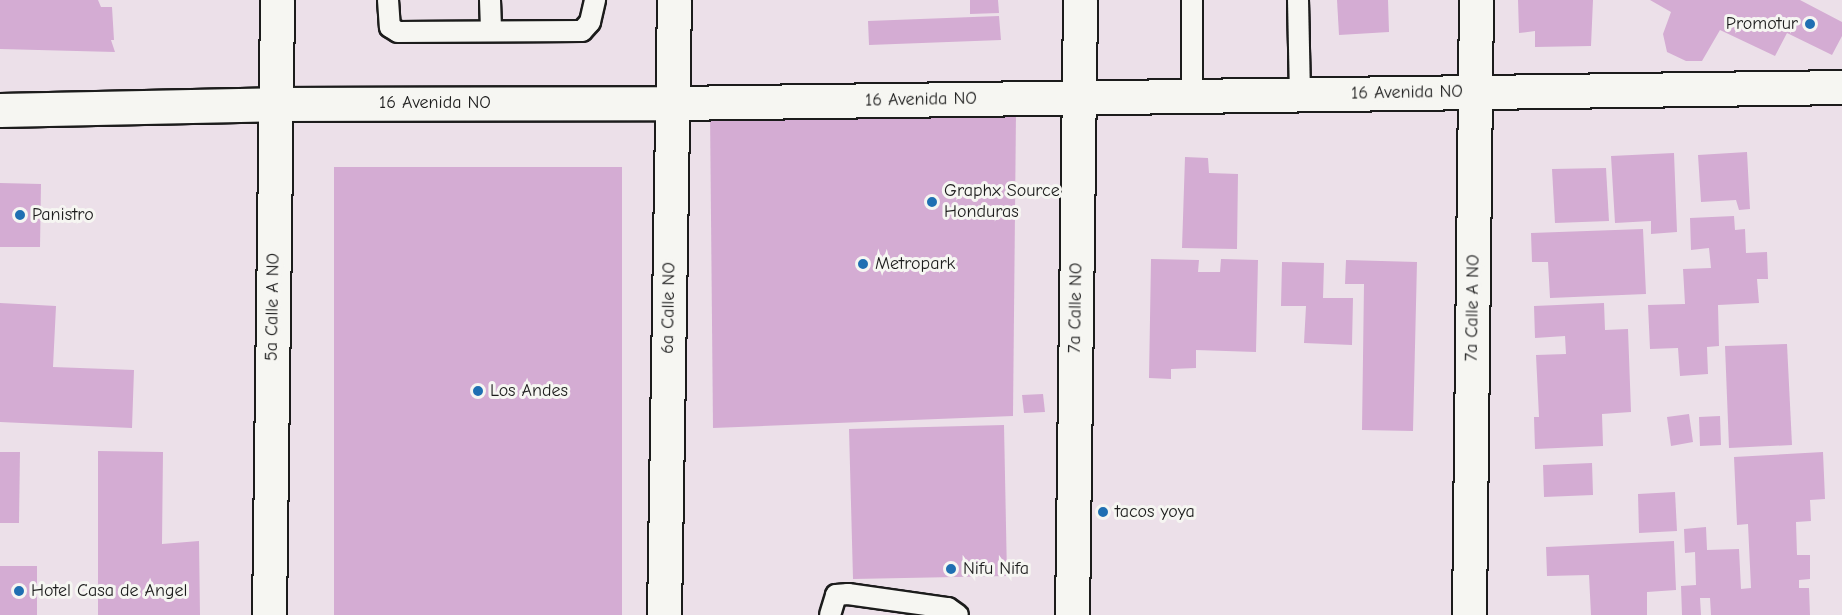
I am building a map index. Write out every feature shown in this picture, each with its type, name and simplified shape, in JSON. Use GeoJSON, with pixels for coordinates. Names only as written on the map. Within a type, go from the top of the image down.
{"type":"FeatureCollection","features":[{"type":"Feature","properties":{"kind":"street","name":"5a Calle A NO"},"geometry":{"type":"LineString","coordinates":[[269,615],[277,0]]}},
{"type":"Feature","properties":{"kind":"street","name":"6a Calle NO"},"geometry":{"type":"LineString","coordinates":[[664,615],[674,0]]}},
{"type":"Feature","properties":{"kind":"street","name":"7a Calle NO"},"geometry":{"type":"LineString","coordinates":[[1072,615],[1080,0]]}},
{"type":"Feature","properties":{"kind":"street","name":"7a Calle A NO"},"geometry":{"type":"LineString","coordinates":[[1470,615],[1476,0]]}},
{"type":"Feature","properties":{"kind":"street","name":"16 Avenida NO"},"geometry":{"type":"LineString","coordinates":[[0,110],[275,104],[672,103],[1842,87]]}},
{"type":"Feature","properties":{"kind":"lane"},"geometry":{"type":"LineString","coordinates":[[388,0],[390,27],[398,32],[582,31],[590,22],[595,0]]}},
{"type":"Feature","properties":{"kind":"lane"},"geometry":{"type":"LineString","coordinates":[[490,0],[491,31]]}},
{"type":"Feature","properties":{"kind":"lane"},"geometry":{"type":"LineString","coordinates":[[1192,0],[1192,96]]}},
{"type":"Feature","properties":{"kind":"lane"},"geometry":{"type":"LineString","coordinates":[[1298,0],[1300,94]]}},
{"type":"Feature","properties":{"kind":"lane"},"geometry":{"type":"LineString","coordinates":[[830,615],[836,595],[848,594],[948,608],[958,615]]}},
{"type":"Feature","properties":{"kind":"building"},"geometry":{"type":"Polygon","coordinates":[[[0,0],[98,0],[101,7],[112,7],[114,40],[111,40],[115,52],[0,49],[0,0]]]}},
{"type":"Feature","properties":{"kind":"building"},"geometry":{"type":"Polygon","coordinates":[[[970,0],[998,0],[999,13],[970,14],[970,0]]]}},
{"type":"Feature","properties":{"kind":"building"},"geometry":{"type":"Polygon","coordinates":[[[1337,0],[1388,0],[1389,32],[1339,35],[1337,0]]]}},
{"type":"Feature","properties":{"kind":"building"},"geometry":{"type":"Polygon","coordinates":[[[1518,0],[1593,0],[1591,46],[1535,47],[1535,31],[1519,33],[1518,0]]]}},
{"type":"Feature","properties":{"kind":"building"},"geometry":{"type":"Polygon","coordinates":[[[1650,0],[1800,0],[1842,22],[1842,36],[1832,55],[1787,33],[1775,56],[1720,30],[1702,61],[1686,61],[1667,52],[1663,34],[1671,12],[1650,0]]]}},
{"type":"Feature","properties":{"kind":"building"},"geometry":{"type":"Polygon","coordinates":[[[999,16],[1001,40],[869,45],[868,21],[999,16]]]}},
{"type":"Feature","properties":{"kind":"building","name":"Metropark"},"geometry":{"type":"Polygon","coordinates":[[[710,112],[1016,112],[1013,416],[713,428],[710,112]]]}},
{"type":"Feature","properties":{"kind":"building"},"geometry":{"type":"Polygon","coordinates":[[[1747,152],[1750,209],[1739,210],[1736,200],[1701,202],[1698,155],[1747,152]]]}},
{"type":"Feature","properties":{"kind":"building"},"geometry":{"type":"Polygon","coordinates":[[[1674,153],[1677,232],[1651,234],[1651,221],[1615,223],[1611,156],[1674,153]]]}},
{"type":"Feature","properties":{"kind":"building"},"geometry":{"type":"Polygon","coordinates":[[[1185,157],[1208,158],[1209,173],[1238,174],[1237,249],[1182,248],[1185,157]]]}},
{"type":"Feature","properties":{"kind":"building","name":"Los Andes"},"geometry":{"type":"Polygon","coordinates":[[[334,167],[622,167],[622,615],[334,615],[334,167]]]}},
{"type":"Feature","properties":{"kind":"building"},"geometry":{"type":"Polygon","coordinates":[[[1606,168],[1609,221],[1555,223],[1552,169],[1606,168]]]}},
{"type":"Feature","properties":{"kind":"building","name":"Panistro"},"geometry":{"type":"Polygon","coordinates":[[[0,183],[41,184],[40,247],[0,247],[0,183]]]}},
{"type":"Feature","properties":{"kind":"building"},"geometry":{"type":"Polygon","coordinates":[[[1734,216],[1735,230],[1745,229],[1746,253],[1767,252],[1768,279],[1757,279],[1759,303],[1718,305],[1719,346],[1707,347],[1708,374],[1680,376],[1678,348],[1650,349],[1648,305],[1685,304],[1683,269],[1711,268],[1709,248],[1691,250],[1690,218],[1734,216]]]}},
{"type":"Feature","properties":{"kind":"building"},"geometry":{"type":"Polygon","coordinates":[[[1643,229],[1646,294],[1550,298],[1548,262],[1532,262],[1531,233],[1643,229]]]}},
{"type":"Feature","properties":{"kind":"building"},"geometry":{"type":"Polygon","coordinates":[[[1151,259],[1199,260],[1198,272],[1220,272],[1221,259],[1258,260],[1256,352],[1196,350],[1196,368],[1171,369],[1171,379],[1149,378],[1151,259]]]}},
{"type":"Feature","properties":{"kind":"building"},"geometry":{"type":"Polygon","coordinates":[[[1346,260],[1417,262],[1413,431],[1362,430],[1364,284],[1345,284],[1346,260]]]}},
{"type":"Feature","properties":{"kind":"building"},"geometry":{"type":"Polygon","coordinates":[[[1282,262],[1324,263],[1323,298],[1353,298],[1352,345],[1304,343],[1306,306],[1281,306],[1282,262]]]}},
{"type":"Feature","properties":{"kind":"building"},"geometry":{"type":"Polygon","coordinates":[[[0,303],[56,306],[53,367],[134,370],[132,428],[0,422],[0,303]]]}},
{"type":"Feature","properties":{"kind":"building"},"geometry":{"type":"Polygon","coordinates":[[[1604,303],[1605,330],[1628,329],[1631,412],[1602,414],[1603,446],[1535,449],[1534,417],[1539,417],[1536,355],[1566,354],[1565,336],[1535,338],[1534,306],[1604,303]]]}},
{"type":"Feature","properties":{"kind":"building"},"geometry":{"type":"Polygon","coordinates":[[[1787,344],[1792,445],[1729,448],[1725,346],[1787,344]]]}},
{"type":"Feature","properties":{"kind":"building"},"geometry":{"type":"Polygon","coordinates":[[[1043,394],[1045,412],[1024,413],[1022,395],[1043,394]]]}},
{"type":"Feature","properties":{"kind":"building"},"geometry":{"type":"Polygon","coordinates":[[[1689,414],[1693,442],[1671,446],[1667,417],[1689,414]]]}},
{"type":"Feature","properties":{"kind":"building"},"geometry":{"type":"Polygon","coordinates":[[[1720,416],[1721,445],[1700,446],[1699,417],[1720,416]]]}},
{"type":"Feature","properties":{"kind":"building"},"geometry":{"type":"Polygon","coordinates":[[[1004,425],[1007,576],[853,579],[849,429],[1004,425]]]}},
{"type":"Feature","properties":{"kind":"building"},"geometry":{"type":"Polygon","coordinates":[[[98,451],[163,452],[162,544],[199,541],[200,615],[98,615],[98,451]]]}},
{"type":"Feature","properties":{"kind":"building"},"geometry":{"type":"Polygon","coordinates":[[[0,452],[20,452],[19,523],[0,523],[0,452]]]}},
{"type":"Feature","properties":{"kind":"building"},"geometry":{"type":"Polygon","coordinates":[[[1823,452],[1825,499],[1810,500],[1811,521],[1796,522],[1797,555],[1810,555],[1810,579],[1799,580],[1799,588],[1809,588],[1810,615],[1711,615],[1710,598],[1700,598],[1701,615],[1682,615],[1681,586],[1696,585],[1695,552],[1685,553],[1684,529],[1706,527],[1707,550],[1739,549],[1741,589],[1751,588],[1748,524],[1737,525],[1734,457],[1823,452]]]}},
{"type":"Feature","properties":{"kind":"building"},"geometry":{"type":"Polygon","coordinates":[[[1592,463],[1593,495],[1544,497],[1543,465],[1592,463]]]}},
{"type":"Feature","properties":{"kind":"building"},"geometry":{"type":"Polygon","coordinates":[[[1675,492],[1677,531],[1639,533],[1638,494],[1675,492]]]}},
{"type":"Feature","properties":{"kind":"building"},"geometry":{"type":"Polygon","coordinates":[[[1674,541],[1676,590],[1647,592],[1647,615],[1591,615],[1589,575],[1547,576],[1546,547],[1674,541]]]}},
{"type":"Feature","properties":{"kind":"building","name":"Hotel Casa de Angel"},"geometry":{"type":"Polygon","coordinates":[[[0,566],[37,566],[37,615],[0,615],[0,566]]]}},
{"type":"Feature","properties":{"kind":"place","name":"Promotur"},"geometry":{"type":"Point","coordinates":[1810,24]}},
{"type":"Feature","properties":{"kind":"place","name":"Graphx Source Honduras"},"geometry":{"type":"Point","coordinates":[932,202]}},
{"type":"Feature","properties":{"kind":"place","name":"Panistro"},"geometry":{"type":"Point","coordinates":[20,215]}},
{"type":"Feature","properties":{"kind":"place","name":"Metropark"},"geometry":{"type":"Point","coordinates":[863,264]}},
{"type":"Feature","properties":{"kind":"place","name":"Los Andes"},"geometry":{"type":"Point","coordinates":[478,391]}},
{"type":"Feature","properties":{"kind":"place","name":"tacos yoya"},"geometry":{"type":"Point","coordinates":[1103,512]}},
{"type":"Feature","properties":{"kind":"place","name":"Nifu Nifa"},"geometry":{"type":"Point","coordinates":[951,569]}},
{"type":"Feature","properties":{"kind":"place","name":"Hotel Casa de Angel"},"geometry":{"type":"Point","coordinates":[19,591]}}]}
